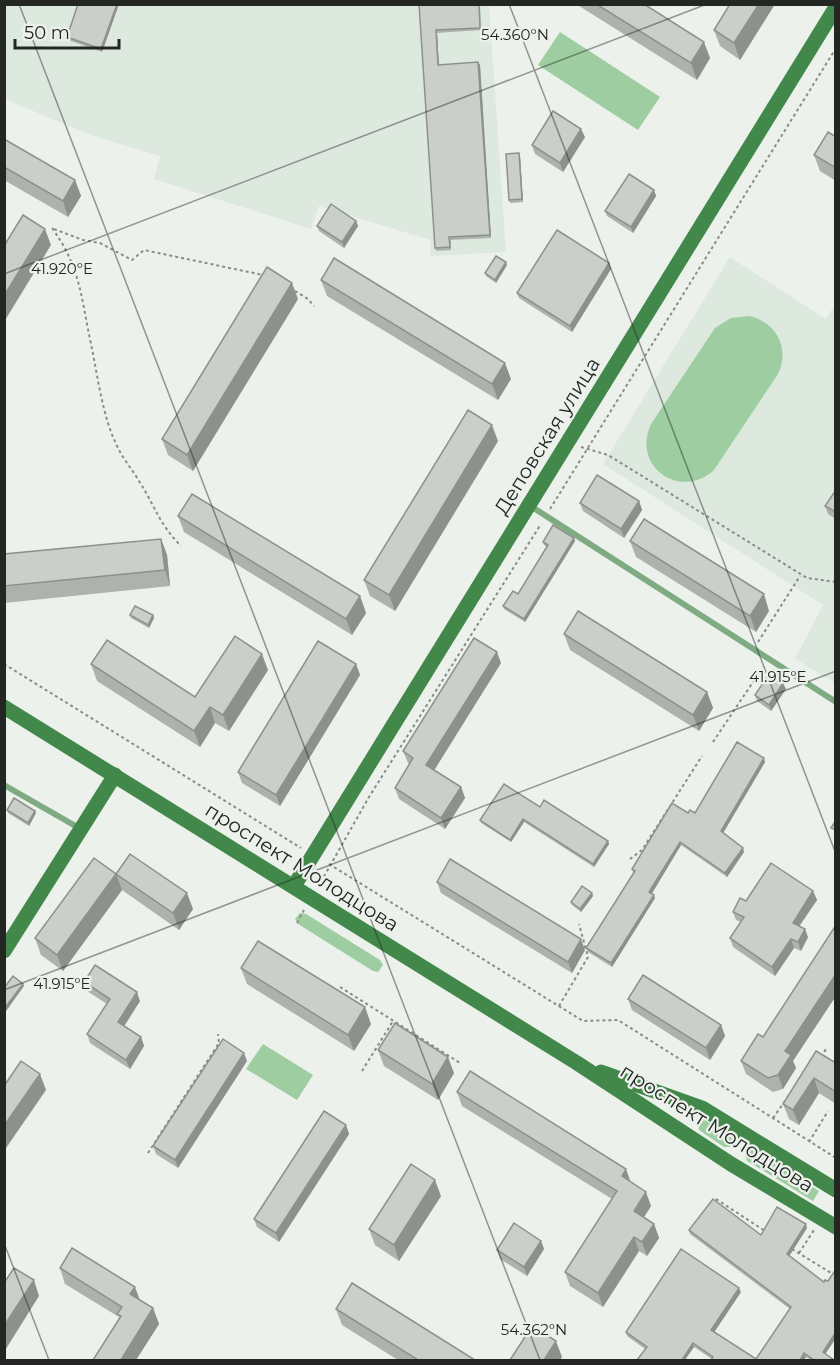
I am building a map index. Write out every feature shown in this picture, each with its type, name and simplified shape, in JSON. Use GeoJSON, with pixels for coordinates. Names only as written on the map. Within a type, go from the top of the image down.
{"type":"FeatureCollection","features":[{"type":"Feature","properties":{"kind":"main road","name":"Деповская улица"},"geometry":{"type":"LineString","coordinates":[[294,886],[836,7]]}},
{"type":"Feature","properties":{"kind":"main road","name":"проспект Молодцова"},"geometry":{"type":"LineString","coordinates":[[4,707],[577,1063],[731,1164],[836,1227]]}},
{"type":"Feature","properties":{"kind":"main road"},"geometry":{"type":"LineString","coordinates":[[4,951],[115,775]]}},
{"type":"Feature","properties":{"kind":"main road","name":"проспект Молодцова"},"geometry":{"type":"LineString","coordinates":[[577,1063],[702,1108],[836,1190]]}},
{"type":"Feature","properties":{"kind":"lane"},"geometry":{"type":"LineString","coordinates":[[529,505],[836,702]]}},
{"type":"Feature","properties":{"kind":"lane"},"geometry":{"type":"LineString","coordinates":[[4,785],[81,829]]}},
{"type":"Feature","properties":{"kind":"path"},"geometry":{"type":"LineString","coordinates":[[297,923],[369,797],[836,48]]}},
{"type":"Feature","properties":{"kind":"path"},"geometry":{"type":"LineString","coordinates":[[181,546],[163,526],[140,481],[117,446],[102,393],[78,276],[63,243],[52,228],[83,240],[100,243],[132,260],[144,250],[268,276]]}},
{"type":"Feature","properties":{"kind":"path"},"geometry":{"type":"LineString","coordinates":[[288,288],[308,299],[314,306]]}},
{"type":"Feature","properties":{"kind":"path"},"geometry":{"type":"LineString","coordinates":[[568,442],[608,455],[801,575],[836,582]]}},
{"type":"Feature","properties":{"kind":"path"},"geometry":{"type":"LineString","coordinates":[[753,649],[801,575]]}},
{"type":"Feature","properties":{"kind":"path"},"geometry":{"type":"LineString","coordinates":[[713,742],[769,659]]}},
{"type":"Feature","properties":{"kind":"path"},"geometry":{"type":"LineString","coordinates":[[4,664],[583,1021],[618,1020],[836,1158]]}},
{"type":"Feature","properties":{"kind":"path"},"geometry":{"type":"LineString","coordinates":[[630,859],[642,850],[702,756]]}},
{"type":"Feature","properties":{"kind":"path"},"geometry":{"type":"LineString","coordinates":[[559,1006],[588,957],[579,924]]}},
{"type":"Feature","properties":{"kind":"path"},"geometry":{"type":"LineString","coordinates":[[340,987],[460,1063]]}},
{"type":"Feature","properties":{"kind":"path"},"geometry":{"type":"LineString","coordinates":[[362,1071],[393,1021]]}},
{"type":"Feature","properties":{"kind":"path"},"geometry":{"type":"LineString","coordinates":[[148,1153],[219,1043],[218,1034]]}},
{"type":"Feature","properties":{"kind":"path"},"geometry":{"type":"LineString","coordinates":[[820,1058],[826,1049]]}},
{"type":"Feature","properties":{"kind":"path"},"geometry":{"type":"LineString","coordinates":[[774,1118],[789,1094],[798,1093]]}},
{"type":"Feature","properties":{"kind":"path"},"geometry":{"type":"LineString","coordinates":[[809,1142],[828,1111]]}},
{"type":"Feature","properties":{"kind":"path"},"geometry":{"type":"LineString","coordinates":[[716,1199],[772,1235]]}},
{"type":"Feature","properties":{"kind":"path"},"geometry":{"type":"LineString","coordinates":[[799,1254],[814,1230]]}},
{"type":"Feature","properties":{"kind":"path"},"geometry":{"type":"LineString","coordinates":[[790,1247],[836,1276]]}},
{"type":"Feature","properties":{"kind":"shaded area"},"geometry":{"type":"Polygon","coordinates":[[[4,5],[489,5],[506,252],[431,256],[430,240],[319,206],[311,229],[154,179],[160,156],[90,135],[5,99],[4,5]]]}},
{"type":"Feature","properties":{"kind":"shaded area"},"geometry":{"type":"Polygon","coordinates":[[[730,257],[826,319],[835,304],[835,683],[795,659],[823,605],[603,464],[730,257]]]}},
{"type":"Feature","properties":{"kind":"green space"},"geometry":{"type":"Polygon","coordinates":[[[560,32],[660,97],[638,130],[538,65],[560,32]]]}},
{"type":"Feature","properties":{"kind":"green space"},"geometry":{"type":"Polygon","coordinates":[[[750,316],[767,324],[779,338],[782,355],[778,374],[714,470],[701,479],[687,482],[674,480],[662,474],[653,465],[648,453],[647,439],[651,424],[715,328],[731,318],[750,316]]]}},
{"type":"Feature","properties":{"kind":"green space"},"geometry":{"type":"Polygon","coordinates":[[[300,913],[306,914],[380,960],[383,965],[378,972],[373,971],[298,924],[295,919],[300,913]]]}},
{"type":"Feature","properties":{"kind":"green space"},"geometry":{"type":"Polygon","coordinates":[[[263,1044],[313,1075],[297,1100],[246,1069],[263,1044]]]}},
{"type":"Feature","properties":{"kind":"green space"},"geometry":{"type":"Polygon","coordinates":[[[705,1120],[731,1137],[733,1143],[730,1147],[724,1147],[699,1130],[698,1124],[705,1120]]]}},
{"type":"Feature","properties":{"kind":"green space"},"geometry":{"type":"Polygon","coordinates":[[[752,1150],[819,1191],[813,1201],[747,1161],[745,1155],[747,1151],[752,1150]]]}},
{"type":"Feature","properties":{"kind":"building"},"geometry":{"type":"Polygon","coordinates":[[[78,4],[117,4],[101,49],[67,37],[78,4]]]}},
{"type":"Feature","properties":{"kind":"building"},"geometry":{"type":"Polygon","coordinates":[[[419,4],[479,4],[480,28],[436,30],[438,65],[478,62],[490,235],[449,237],[450,247],[435,248],[419,4]]]}},
{"type":"Feature","properties":{"kind":"building"},"geometry":{"type":"Polygon","coordinates":[[[596,4],[644,4],[704,42],[691,63],[596,4]]]}},
{"type":"Feature","properties":{"kind":"building"},"geometry":{"type":"Polygon","coordinates":[[[730,4],[759,4],[734,43],[714,30],[730,4]]]}},
{"type":"Feature","properties":{"kind":"building"},"geometry":{"type":"Polygon","coordinates":[[[553,111],[581,129],[560,163],[532,145],[553,111]]]}},
{"type":"Feature","properties":{"kind":"building"},"geometry":{"type":"Polygon","coordinates":[[[828,132],[836,137],[836,168],[814,155],[828,132]]]}},
{"type":"Feature","properties":{"kind":"building"},"geometry":{"type":"Polygon","coordinates":[[[4,139],[75,180],[63,201],[4,167],[4,139]]]}},
{"type":"Feature","properties":{"kind":"building"},"geometry":{"type":"Polygon","coordinates":[[[519,153],[522,199],[509,200],[506,154],[519,153]]]}},
{"type":"Feature","properties":{"kind":"building"},"geometry":{"type":"Polygon","coordinates":[[[629,174],[654,190],[631,227],[605,211],[629,174]]]}},
{"type":"Feature","properties":{"kind":"building"},"geometry":{"type":"Polygon","coordinates":[[[331,204],[356,221],[342,242],[317,226],[331,204]]]}},
{"type":"Feature","properties":{"kind":"building"},"geometry":{"type":"Polygon","coordinates":[[[23,215],[45,229],[4,296],[4,246],[23,215]]]}},
{"type":"Feature","properties":{"kind":"building"},"geometry":{"type":"Polygon","coordinates":[[[557,230],[609,263],[570,326],[517,293],[557,230]]]}},
{"type":"Feature","properties":{"kind":"building"},"geometry":{"type":"Polygon","coordinates":[[[496,256],[506,262],[495,280],[485,273],[496,256]]]}},
{"type":"Feature","properties":{"kind":"building"},"geometry":{"type":"Polygon","coordinates":[[[334,258],[505,363],[492,384],[321,280],[334,258]]]}},
{"type":"Feature","properties":{"kind":"building"},"geometry":{"type":"Polygon","coordinates":[[[267,267],[292,283],[187,455],[162,439],[267,267]]]}},
{"type":"Feature","properties":{"kind":"building"},"geometry":{"type":"Polygon","coordinates":[[[468,410],[492,425],[389,595],[364,580],[468,410]]]}},
{"type":"Feature","properties":{"kind":"building"},"geometry":{"type":"Polygon","coordinates":[[[597,475],[639,501],[621,529],[580,503],[597,475]]]}},
{"type":"Feature","properties":{"kind":"building"},"geometry":{"type":"Polygon","coordinates":[[[836,490],[836,512],[825,506],[836,490]]]}},
{"type":"Feature","properties":{"kind":"building"},"geometry":{"type":"Polygon","coordinates":[[[192,494],[360,596],[346,619],[178,516],[192,494]]]}},
{"type":"Feature","properties":{"kind":"building"},"geometry":{"type":"Polygon","coordinates":[[[644,519],[764,594],[750,616],[630,541],[644,519]]]}},
{"type":"Feature","properties":{"kind":"building"},"geometry":{"type":"Polygon","coordinates":[[[553,525],[574,538],[524,619],[503,606],[513,591],[518,594],[548,545],[543,542],[553,525]]]}},
{"type":"Feature","properties":{"kind":"building"},"geometry":{"type":"Polygon","coordinates":[[[161,539],[165,570],[4,586],[4,554],[161,539]]]}},
{"type":"Feature","properties":{"kind":"building"},"geometry":{"type":"Polygon","coordinates":[[[135,606],[153,615],[148,625],[130,615],[135,606]]]}},
{"type":"Feature","properties":{"kind":"building"},"geometry":{"type":"Polygon","coordinates":[[[578,611],[707,692],[693,715],[564,634],[578,611]]]}},
{"type":"Feature","properties":{"kind":"building"},"geometry":{"type":"Polygon","coordinates":[[[235,636],[262,654],[223,715],[210,707],[194,731],[91,664],[107,640],[195,697],[235,636]]]}},
{"type":"Feature","properties":{"kind":"building"},"geometry":{"type":"Polygon","coordinates":[[[474,638],[497,652],[426,765],[461,787],[441,818],[395,788],[413,758],[403,751],[474,638]]]}},
{"type":"Feature","properties":{"kind":"building"},"geometry":{"type":"Polygon","coordinates":[[[318,641],[356,664],[276,795],[238,772],[318,641]]]}},
{"type":"Feature","properties":{"kind":"building"},"geometry":{"type":"Polygon","coordinates":[[[769,674],[783,683],[769,705],[755,695],[769,674]]]}},
{"type":"Feature","properties":{"kind":"building"},"geometry":{"type":"Polygon","coordinates":[[[737,742],[764,758],[721,831],[743,848],[725,873],[680,842],[649,892],[654,895],[611,963],[586,948],[635,871],[632,869],[672,803],[688,813],[690,810],[695,813],[737,742]]]}},
{"type":"Feature","properties":{"kind":"building"},"geometry":{"type":"Polygon","coordinates":[[[504,784],[540,807],[544,800],[608,841],[593,864],[523,819],[510,840],[480,820],[504,784]]]}},
{"type":"Feature","properties":{"kind":"building"},"geometry":{"type":"Polygon","coordinates":[[[14,798],[35,811],[28,823],[7,810],[14,798]]]}},
{"type":"Feature","properties":{"kind":"building"},"geometry":{"type":"Polygon","coordinates":[[[836,820],[836,830],[831,828],[836,820]]]}},
{"type":"Feature","properties":{"kind":"building"},"geometry":{"type":"Polygon","coordinates":[[[130,854],[187,893],[173,913],[116,874],[130,854]]]}},
{"type":"Feature","properties":{"kind":"building"},"geometry":{"type":"Polygon","coordinates":[[[94,858],[116,874],[57,955],[35,938],[94,858]]]}},
{"type":"Feature","properties":{"kind":"building"},"geometry":{"type":"Polygon","coordinates":[[[450,859],[581,939],[568,962],[437,882],[450,859]]]}},
{"type":"Feature","properties":{"kind":"building"},"geometry":{"type":"Polygon","coordinates":[[[771,863],[813,891],[793,923],[805,929],[798,942],[791,939],[772,967],[730,938],[744,917],[733,912],[740,898],[746,901],[771,863]]]}},
{"type":"Feature","properties":{"kind":"building"},"geometry":{"type":"Polygon","coordinates":[[[582,886],[592,893],[580,909],[571,902],[582,886]]]}},
{"type":"Feature","properties":{"kind":"building"},"geometry":{"type":"Polygon","coordinates":[[[836,925],[836,974],[785,1051],[791,1055],[778,1075],[768,1078],[741,1061],[758,1034],[763,1037],[836,925]]]}},
{"type":"Feature","properties":{"kind":"building"},"geometry":{"type":"Polygon","coordinates":[[[258,941],[365,1007],[348,1035],[241,968],[258,941]]]}},
{"type":"Feature","properties":{"kind":"building"},"geometry":{"type":"Polygon","coordinates":[[[95,965],[137,992],[118,1022],[141,1037],[126,1060],[87,1034],[110,999],[84,982],[95,965]]]}},
{"type":"Feature","properties":{"kind":"building"},"geometry":{"type":"Polygon","coordinates":[[[643,975],[721,1025],[706,1048],[628,999],[643,975]]]}},
{"type":"Feature","properties":{"kind":"building"},"geometry":{"type":"Polygon","coordinates":[[[13,976],[23,984],[4,1009],[4,988],[13,976]]]}},
{"type":"Feature","properties":{"kind":"building"},"geometry":{"type":"Polygon","coordinates":[[[395,1023],[448,1057],[432,1084],[378,1050],[395,1023]]]}},
{"type":"Feature","properties":{"kind":"building"},"geometry":{"type":"Polygon","coordinates":[[[223,1039],[244,1053],[175,1160],[153,1146],[223,1039]]]}},
{"type":"Feature","properties":{"kind":"building"},"geometry":{"type":"Polygon","coordinates":[[[816,1051],[836,1063],[836,1092],[814,1078],[793,1110],[783,1104],[816,1051]]]}},
{"type":"Feature","properties":{"kind":"building"},"geometry":{"type":"Polygon","coordinates":[[[21,1061],[40,1074],[4,1126],[4,1086],[21,1061]]]}},
{"type":"Feature","properties":{"kind":"building"},"geometry":{"type":"Polygon","coordinates":[[[470,1071],[626,1169],[622,1176],[646,1192],[634,1211],[654,1224],[642,1242],[634,1237],[598,1293],[565,1272],[617,1191],[457,1092],[470,1071]]]}},
{"type":"Feature","properties":{"kind":"building"},"geometry":{"type":"Polygon","coordinates":[[[324,1111],[346,1125],[276,1233],[254,1219],[324,1111]]]}},
{"type":"Feature","properties":{"kind":"building"},"geometry":{"type":"Polygon","coordinates":[[[411,1164],[435,1180],[394,1245],[369,1229],[411,1164]]]}},
{"type":"Feature","properties":{"kind":"building"},"geometry":{"type":"Polygon","coordinates":[[[713,1199],[761,1235],[777,1207],[806,1224],[787,1254],[824,1282],[828,1281],[836,1269],[836,1332],[823,1352],[834,1360],[814,1360],[804,1353],[800,1360],[711,1360],[713,1357],[693,1343],[682,1360],[637,1360],[647,1347],[626,1332],[681,1249],[739,1288],[711,1330],[756,1359],[791,1307],[689,1230],[713,1199]]]}},
{"type":"Feature","properties":{"kind":"building"},"geometry":{"type":"Polygon","coordinates":[[[514,1223],[541,1241],[524,1267],[497,1250],[514,1223]]]}},
{"type":"Feature","properties":{"kind":"building"},"geometry":{"type":"Polygon","coordinates":[[[72,1248],[135,1287],[130,1294],[153,1308],[121,1360],[93,1360],[121,1316],[117,1314],[122,1307],[60,1268],[72,1248]]]}},
{"type":"Feature","properties":{"kind":"building"},"geometry":{"type":"Polygon","coordinates":[[[14,1268],[34,1280],[4,1326],[4,1283],[14,1268]]]}},
{"type":"Feature","properties":{"kind":"building"},"geometry":{"type":"Polygon","coordinates":[[[352,1283],[475,1360],[418,1360],[336,1309],[352,1283]]]}},
{"type":"Feature","properties":{"kind":"building"},"geometry":{"type":"Polygon","coordinates":[[[532,1326],[556,1341],[544,1360],[510,1360],[532,1326]]]}}]}
